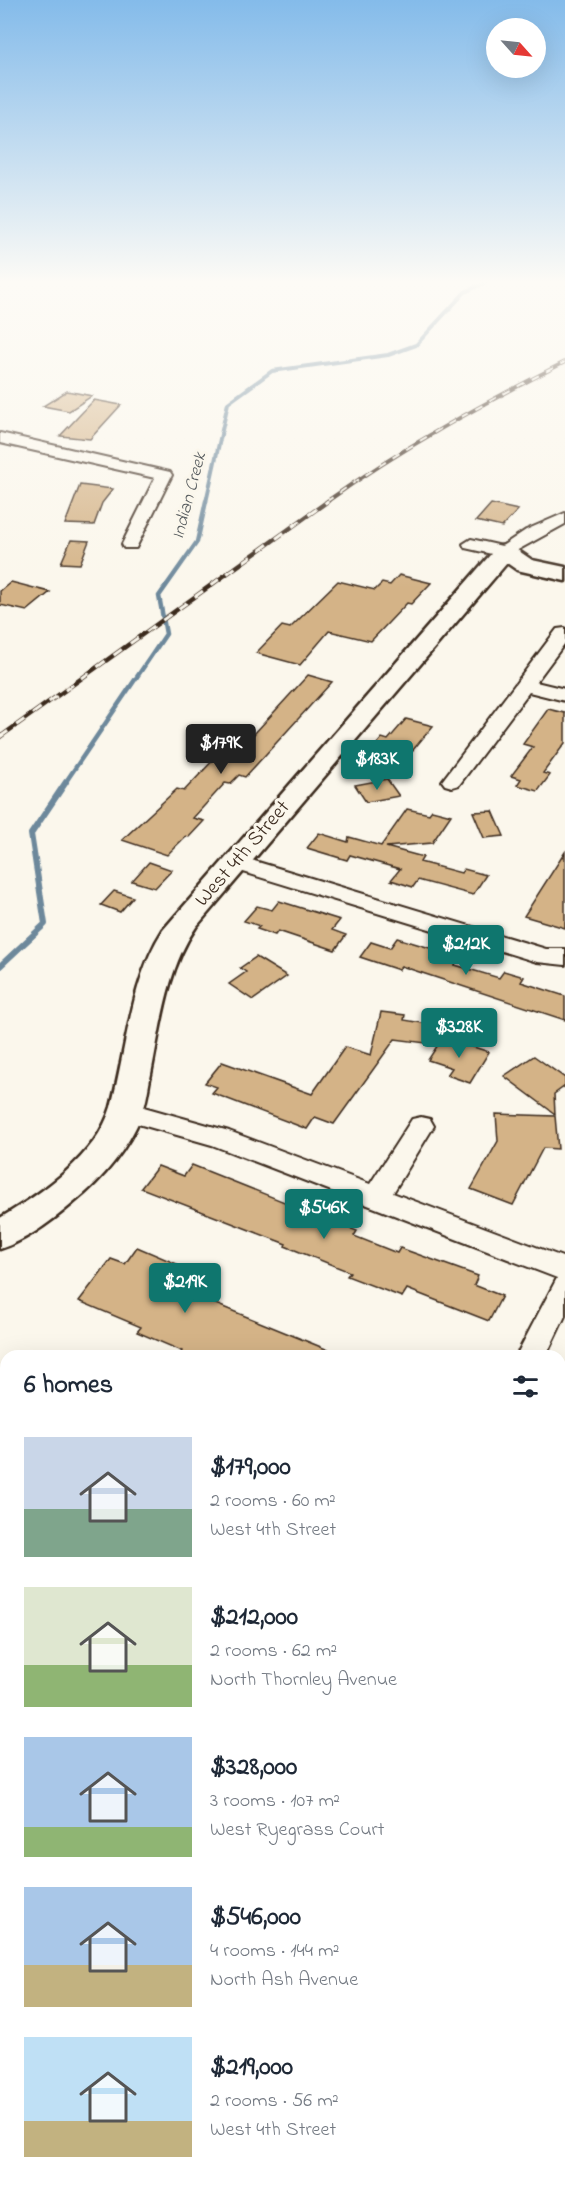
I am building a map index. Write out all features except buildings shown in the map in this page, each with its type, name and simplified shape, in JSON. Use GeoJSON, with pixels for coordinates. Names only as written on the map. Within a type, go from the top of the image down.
{"type":"FeatureCollection","features":[{"type":"Feature","properties":{"kind":"main road"},"geometry":{"type":"LineString","coordinates":[[506,552],[533,552],[565,559]]}},
{"type":"Feature","properties":{"kind":"main road"},"geometry":{"type":"LineString","coordinates":[[506,552],[525,565],[565,574]]}},
{"type":"Feature","properties":{"kind":"main road","name":"West 4th Street"},"geometry":{"type":"LineString","coordinates":[[0,1235],[47,1205],[76,1180],[103,1151],[114,1135],[126,1111],[159,974],[169,945],[186,920],[506,552]]}},
{"type":"Feature","properties":{"kind":"street"},"geometry":{"type":"LineString","coordinates":[[0,438],[164,475],[130,544]]}},
{"type":"Feature","properties":{"kind":"street","name":"West 4th Street"},"geometry":{"type":"LineString","coordinates":[[506,552],[532,534],[565,518]]}},
{"type":"Feature","properties":{"kind":"street"},"geometry":{"type":"LineString","coordinates":[[471,544],[506,552]]}},
{"type":"Feature","properties":{"kind":"street"},"geometry":{"type":"LineString","coordinates":[[452,781],[563,633]]}},
{"type":"Feature","properties":{"kind":"street"},"geometry":{"type":"LineString","coordinates":[[524,685],[565,695]]}},
{"type":"Feature","properties":{"kind":"street"},"geometry":{"type":"LineString","coordinates":[[235,862],[545,957],[565,957]]}},
{"type":"Feature","properties":{"kind":"street"},"geometry":{"type":"LineString","coordinates":[[126,1111],[220,1138],[565,1270]]}},
{"type":"Feature","properties":{"kind":"street"},"geometry":{"type":"LineString","coordinates":[[376,1197],[421,1126]]}},
{"type":"Feature","properties":{"kind":"street"},"geometry":{"type":"LineString","coordinates":[[534,1350],[565,1287]]}},
{"type":"Feature","properties":{"kind":"waterway","name":"Indian Creek"},"geometry":{"type":"LineString","coordinates":[[206,502],[228,403],[254,384]]}},
{"type":"Feature","properties":{"kind":"waterway","name":"Indian Creek"},"geometry":{"type":"LineString","coordinates":[[65,783],[166,634],[159,596],[197,542],[206,501]]}},
{"type":"Feature","properties":{"kind":"waterway","name":"Indian Creek"},"geometry":{"type":"LineString","coordinates":[[0,966],[45,924],[31,834],[66,782]]}},
{"type":"Feature","properties":{"kind":"railway"},"geometry":{"type":"LineString","coordinates":[[326,502],[384,463],[522,384]]}},
{"type":"Feature","properties":{"kind":"railway"},"geometry":{"type":"LineString","coordinates":[[0,737],[328,501]]}}]}
